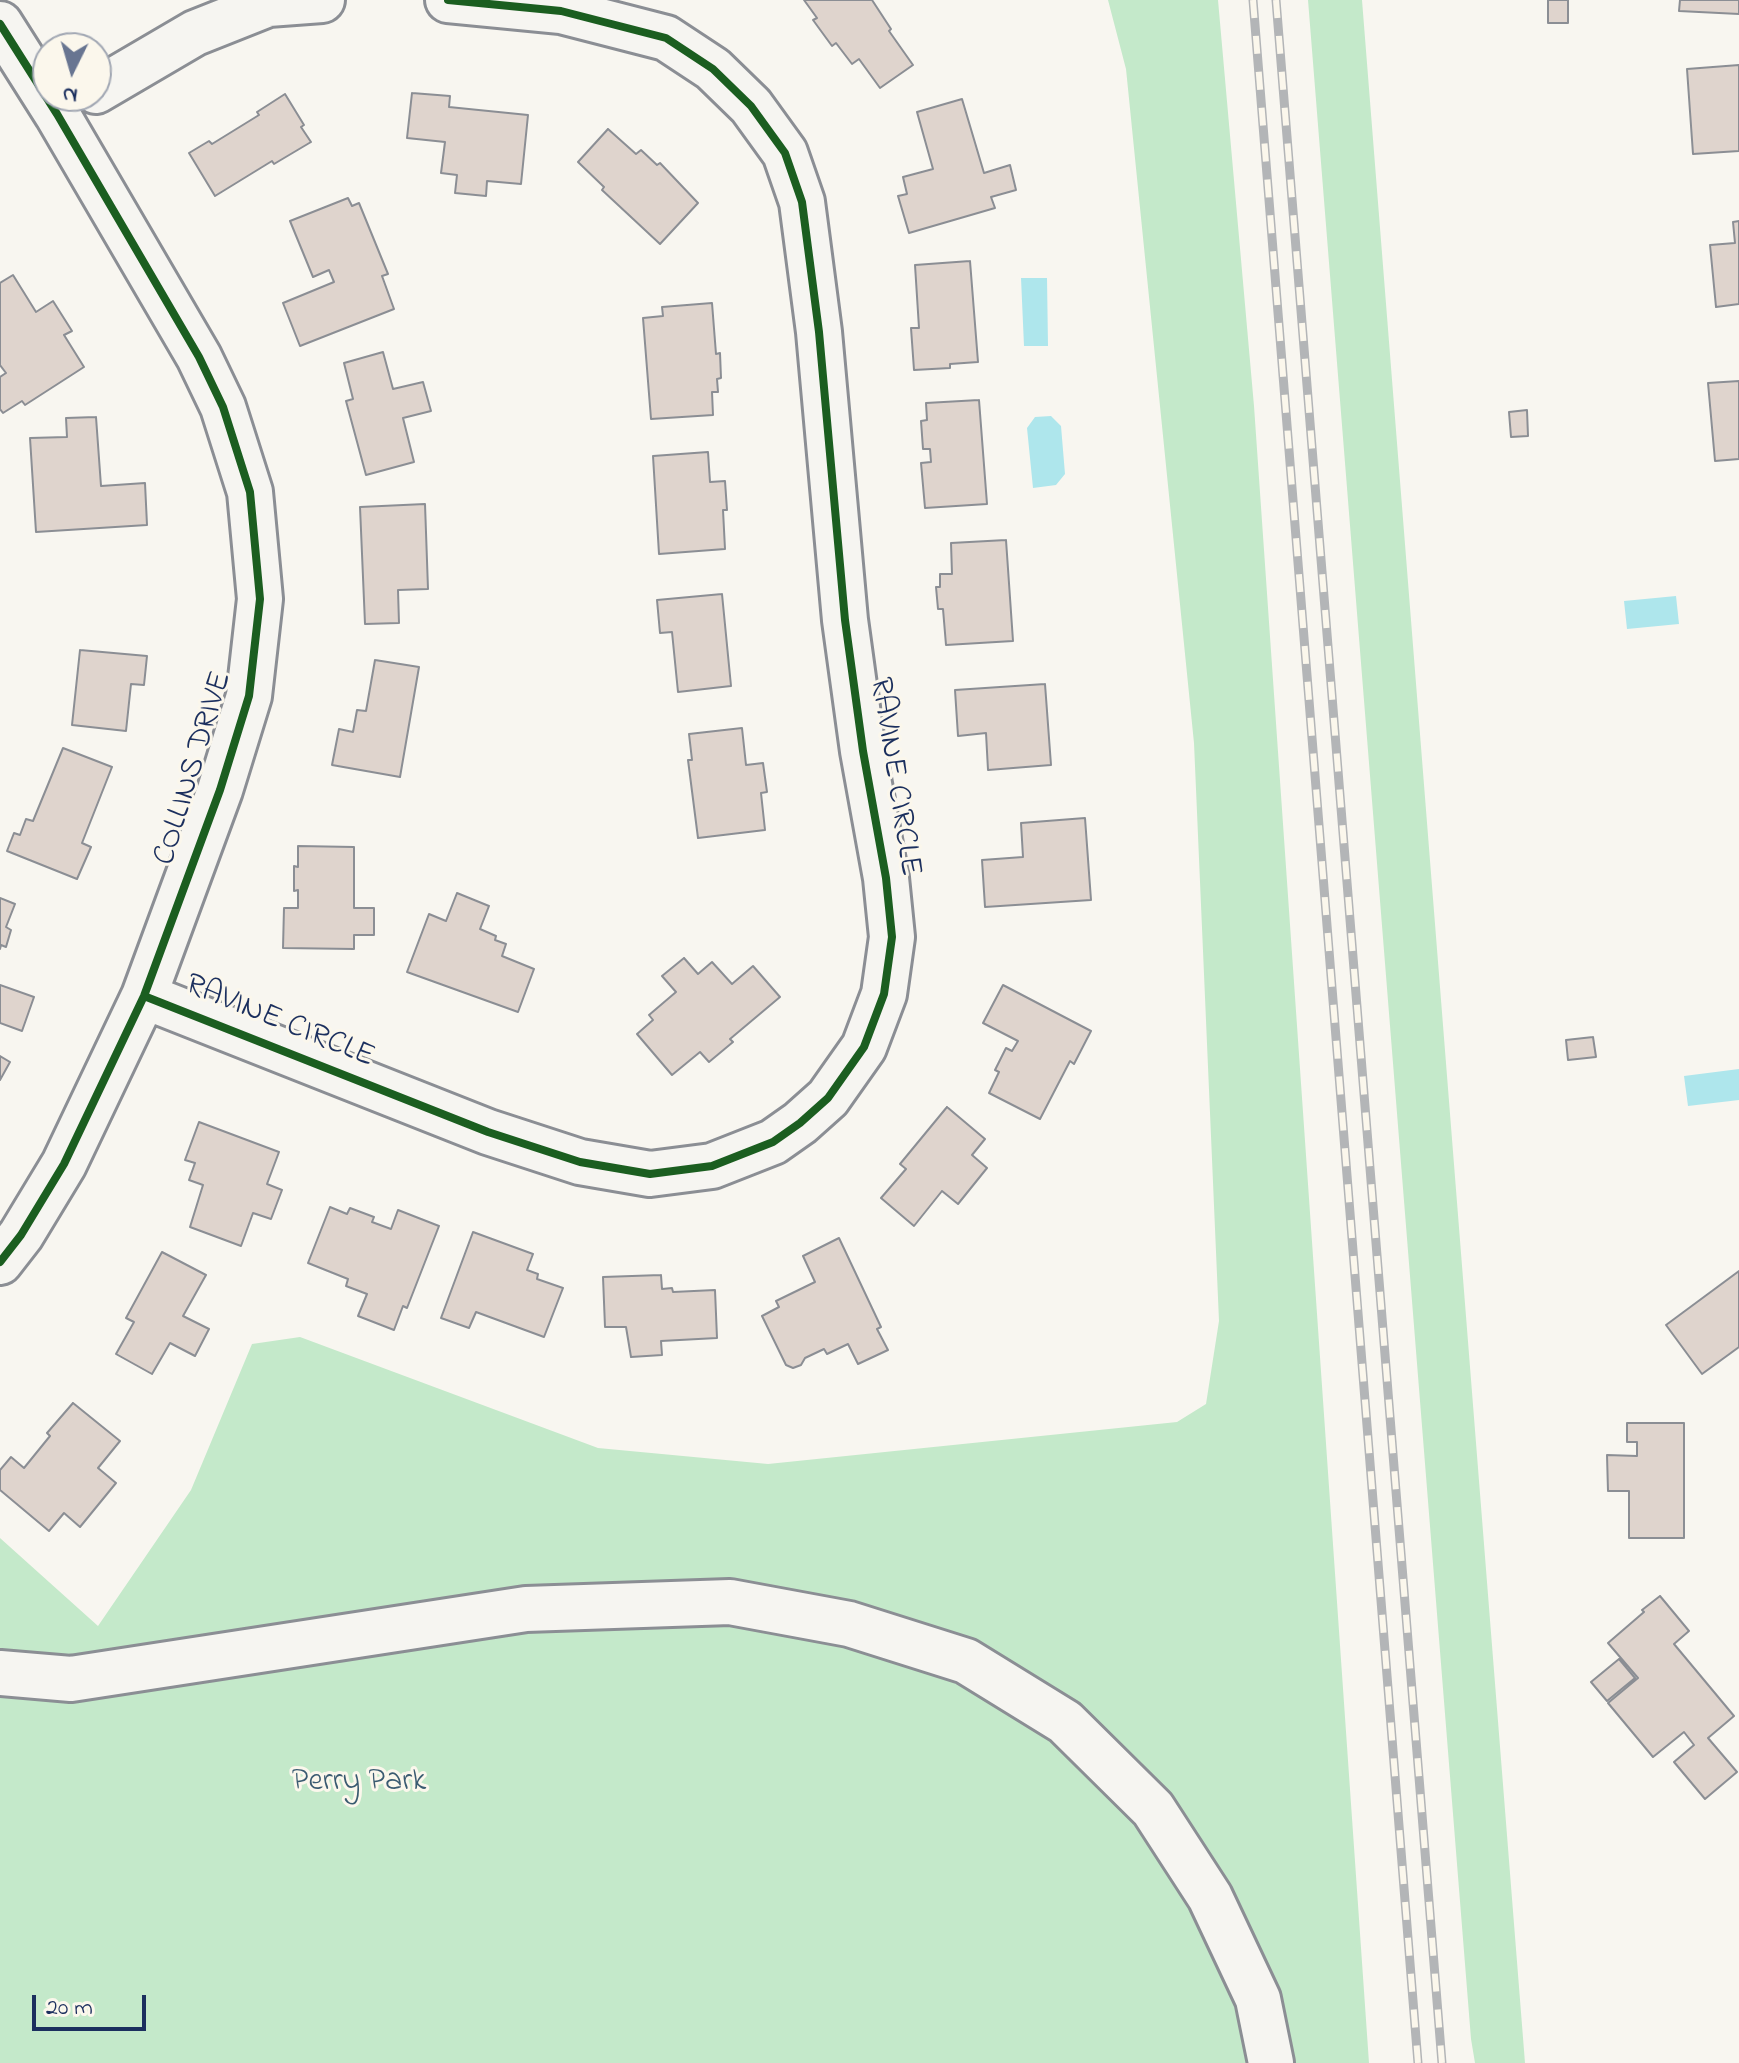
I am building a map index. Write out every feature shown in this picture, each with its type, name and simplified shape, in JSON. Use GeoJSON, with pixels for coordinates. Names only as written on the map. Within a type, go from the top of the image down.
{"type":"FeatureCollection","features":[{"type":"Feature","properties":{"kind":"street"},"geometry":{"type":"LineString","coordinates":[[112,82],[195,33],[268,4],[322,0]]}},
{"type":"Feature","properties":{"kind":"street","name":"RAVINE CIRCLE"},"geometry":{"type":"LineString","coordinates":[[144,996],[488,1132],[580,1162],[650,1174],[712,1166],[773,1142],[800,1123],[828,1098],[864,1047],[884,994],[892,937],[886,878],[863,751],[845,620],[819,332],[802,202],[785,153],[742,96],[713,69],[666,38],[561,11],[448,0]]}},
{"type":"Feature","properties":{"kind":"street","name":"COLLINS DRIVE"},"geometry":{"type":"LineString","coordinates":[[0,24],[32,60]]}},
{"type":"Feature","properties":{"kind":"street","name":"COLLINS DRIVE"},"geometry":{"type":"LineString","coordinates":[[0,1262],[21,1235],[64,1164],[144,996],[220,790],[249,696],[260,599],[250,492],[223,407],[76,112]]}},
{"type":"Feature","properties":{"kind":"street"},"geometry":{"type":"LineString","coordinates":[[0,1673],[71,1679],[526,1609],[730,1602],[849,1624],[966,1661],[1065,1722],[1153,1809],[1210,1897],[1258,1999],[1271,2063]]}},
{"type":"Feature","properties":{"kind":"green space","name":"Perry Park"},"geometry":{"type":"Polygon","coordinates":[[[1108,0],[1218,0],[1254,406],[1369,2063],[0,2063],[0,1538],[98,1626],[191,1490],[252,1344],[300,1337],[598,1448],[768,1464],[1177,1422],[1206,1404],[1219,1321],[1194,743],[1126,69],[1108,0]]]}},
{"type":"Feature","properties":{"kind":"green space"},"geometry":{"type":"Polygon","coordinates":[[[1308,0],[1362,0],[1525,2063],[1475,2063],[1471,2039],[1308,0]]]}},
{"type":"Feature","properties":{"kind":"water"},"geometry":{"type":"Polygon","coordinates":[[[1021,278],[1047,278],[1048,346],[1024,346],[1021,278]]]}},
{"type":"Feature","properties":{"kind":"water"},"geometry":{"type":"Polygon","coordinates":[[[1051,416],[1061,426],[1065,474],[1056,485],[1033,488],[1027,428],[1035,417],[1051,416]]]}},
{"type":"Feature","properties":{"kind":"water"},"geometry":{"type":"Polygon","coordinates":[[[1676,596],[1679,624],[1627,629],[1624,601],[1676,596]]]}},
{"type":"Feature","properties":{"kind":"water"},"geometry":{"type":"Polygon","coordinates":[[[1739,1069],[1739,1100],[1688,1106],[1684,1076],[1739,1069]]]}},
{"type":"Feature","properties":{"kind":"building"},"geometry":{"type":"Polygon","coordinates":[[[804,0],[872,0],[913,65],[880,88],[859,59],[852,64],[836,43],[832,46],[813,20],[817,18],[804,0]]]}},
{"type":"Feature","properties":{"kind":"building"},"geometry":{"type":"Polygon","coordinates":[[[1548,0],[1568,0],[1568,23],[1548,23],[1548,0]]]}},
{"type":"Feature","properties":{"kind":"building"},"geometry":{"type":"Polygon","coordinates":[[[1680,0],[1739,0],[1739,14],[1679,11],[1680,0]]]}},
{"type":"Feature","properties":{"kind":"building"},"geometry":{"type":"Polygon","coordinates":[[[1739,65],[1739,151],[1693,154],[1687,69],[1739,65]]]}},
{"type":"Feature","properties":{"kind":"building"},"geometry":{"type":"Polygon","coordinates":[[[412,93],[450,96],[449,107],[528,115],[521,184],[487,181],[486,196],[455,193],[457,175],[441,173],[445,142],[407,138],[412,93]]]}},
{"type":"Feature","properties":{"kind":"building"},"geometry":{"type":"Polygon","coordinates":[[[285,94],[311,142],[274,164],[272,161],[215,196],[189,153],[209,141],[212,144],[259,115],[257,112],[285,94]]]}},
{"type":"Feature","properties":{"kind":"building"},"geometry":{"type":"Polygon","coordinates":[[[962,99],[984,173],[1010,165],[1016,190],[991,197],[995,208],[909,233],[898,196],[907,194],[903,177],[933,169],[917,112],[962,99]]]}},
{"type":"Feature","properties":{"kind":"building"},"geometry":{"type":"Polygon","coordinates":[[[608,129],[636,154],[641,150],[657,165],[660,163],[698,203],[660,244],[602,190],[604,187],[578,162],[608,129]]]}},
{"type":"Feature","properties":{"kind":"building"},"geometry":{"type":"Polygon","coordinates":[[[348,198],[352,206],[359,203],[388,274],[382,276],[394,309],[300,346],[283,303],[334,282],[329,270],[313,277],[290,221],[348,198]]]}},
{"type":"Feature","properties":{"kind":"building"},"geometry":{"type":"Polygon","coordinates":[[[1739,221],[1739,304],[1716,307],[1710,245],[1735,243],[1733,222],[1739,221]]]}},
{"type":"Feature","properties":{"kind":"building"},"geometry":{"type":"Polygon","coordinates":[[[970,261],[978,362],[950,364],[950,368],[914,370],[911,328],[919,328],[915,265],[970,261]]]}},
{"type":"Feature","properties":{"kind":"building"},"geometry":{"type":"Polygon","coordinates":[[[13,275],[36,312],[53,301],[72,331],[64,335],[84,367],[25,405],[22,401],[3,413],[0,409],[0,377],[6,373],[0,365],[0,283],[13,275]]]}},
{"type":"Feature","properties":{"kind":"building"},"geometry":{"type":"Polygon","coordinates":[[[712,303],[721,378],[717,379],[718,392],[712,392],[713,415],[651,419],[643,318],[663,316],[662,307],[712,303]]]}},
{"type":"Feature","properties":{"kind":"building"},"geometry":{"type":"Polygon","coordinates":[[[383,352],[393,389],[423,382],[431,411],[403,418],[414,462],[366,475],[346,401],[353,399],[344,363],[383,352]]]}},
{"type":"Feature","properties":{"kind":"building"},"geometry":{"type":"Polygon","coordinates":[[[1739,381],[1739,459],[1715,461],[1708,383],[1739,381]]]}},
{"type":"Feature","properties":{"kind":"building"},"geometry":{"type":"Polygon","coordinates":[[[979,400],[987,504],[925,508],[921,463],[931,462],[930,449],[923,449],[921,421],[927,420],[926,403],[979,400]]]}},
{"type":"Feature","properties":{"kind":"building"},"geometry":{"type":"Polygon","coordinates":[[[1527,410],[1528,436],[1511,437],[1509,412],[1527,410]]]}},
{"type":"Feature","properties":{"kind":"building"},"geometry":{"type":"Polygon","coordinates":[[[96,417],[101,486],[145,483],[147,525],[36,532],[30,438],[67,437],[66,418],[96,417]]]}},
{"type":"Feature","properties":{"kind":"building"},"geometry":{"type":"Polygon","coordinates":[[[708,452],[710,482],[725,481],[725,549],[659,554],[653,456],[708,452]]]}},
{"type":"Feature","properties":{"kind":"building"},"geometry":{"type":"Polygon","coordinates":[[[425,504],[428,589],[398,590],[399,623],[365,624],[360,507],[425,504]]]}},
{"type":"Feature","properties":{"kind":"building"},"geometry":{"type":"Polygon","coordinates":[[[1006,540],[1013,641],[946,645],[943,609],[938,609],[936,587],[940,587],[940,574],[952,574],[951,543],[1006,540]]]}},
{"type":"Feature","properties":{"kind":"building"},"geometry":{"type":"Polygon","coordinates":[[[722,594],[731,686],[678,692],[672,632],[660,633],[657,600],[722,594]]]}},
{"type":"Feature","properties":{"kind":"building"},"geometry":{"type":"Polygon","coordinates":[[[80,650],[147,656],[144,685],[131,684],[126,731],[72,725],[80,650]]]}},
{"type":"Feature","properties":{"kind":"building"},"geometry":{"type":"Polygon","coordinates":[[[375,660],[419,667],[400,777],[332,765],[339,729],[353,732],[357,710],[366,711],[375,660]]]}},
{"type":"Feature","properties":{"kind":"building"},"geometry":{"type":"Polygon","coordinates":[[[1045,684],[1051,765],[988,770],[986,733],[958,736],[955,690],[1045,684]]]}},
{"type":"Feature","properties":{"kind":"building"},"geometry":{"type":"Polygon","coordinates":[[[742,728],[746,765],[763,763],[767,792],[761,793],[765,830],[698,838],[688,760],[692,760],[689,734],[742,728]]]}},
{"type":"Feature","properties":{"kind":"building"},"geometry":{"type":"Polygon","coordinates":[[[63,748],[112,767],[82,843],[91,847],[77,879],[7,851],[14,833],[20,835],[26,819],[33,821],[63,748]]]}},
{"type":"Feature","properties":{"kind":"building"},"geometry":{"type":"Polygon","coordinates":[[[1085,818],[1091,900],[985,907],[982,860],[1023,857],[1021,823],[1085,818]]]}},
{"type":"Feature","properties":{"kind":"building"},"geometry":{"type":"Polygon","coordinates":[[[298,846],[354,847],[354,908],[374,908],[374,935],[354,935],[354,949],[283,948],[284,908],[298,908],[294,866],[298,867],[298,846]]]}},
{"type":"Feature","properties":{"kind":"building"},"geometry":{"type":"Polygon","coordinates":[[[457,893],[489,906],[480,929],[506,944],[502,956],[534,969],[518,1012],[407,972],[429,914],[446,921],[457,893]]]}},
{"type":"Feature","properties":{"kind":"building"},"geometry":{"type":"Polygon","coordinates":[[[0,898],[15,904],[6,927],[11,930],[6,947],[1,945],[0,949],[0,898]]]}},
{"type":"Feature","properties":{"kind":"building"},"geometry":{"type":"Polygon","coordinates":[[[684,958],[698,974],[712,962],[732,984],[753,966],[780,997],[730,1039],[733,1042],[709,1062],[700,1052],[672,1075],[637,1034],[653,1020],[649,1015],[676,992],[662,976],[684,958]]]}},
{"type":"Feature","properties":{"kind":"building"},"geometry":{"type":"Polygon","coordinates":[[[0,985],[34,997],[22,1031],[0,1023],[0,985]]]}},
{"type":"Feature","properties":{"kind":"building"},"geometry":{"type":"Polygon","coordinates":[[[1003,985],[1091,1031],[1074,1064],[1070,1061],[1040,1119],[989,1093],[999,1072],[995,1070],[1006,1048],[1012,1051],[1018,1041],[983,1023],[1003,985]]]}},
{"type":"Feature","properties":{"kind":"building"},"geometry":{"type":"Polygon","coordinates":[[[1593,1037],[1596,1057],[1568,1060],[1566,1040],[1593,1037]]]}},
{"type":"Feature","properties":{"kind":"building"},"geometry":{"type":"Polygon","coordinates":[[[0,1056],[10,1062],[0,1080],[0,1056]]]}},
{"type":"Feature","properties":{"kind":"building"},"geometry":{"type":"Polygon","coordinates":[[[947,1107],[985,1139],[972,1155],[987,1168],[958,1204],[942,1191],[914,1226],[881,1198],[906,1169],[900,1164],[947,1107]]]}},
{"type":"Feature","properties":{"kind":"building"},"geometry":{"type":"Polygon","coordinates":[[[199,1122],[279,1152],[267,1184],[282,1190],[271,1219],[253,1213],[241,1246],[190,1227],[203,1185],[189,1180],[195,1163],[185,1160],[199,1122]]]}},
{"type":"Feature","properties":{"kind":"building"},"geometry":{"type":"Polygon","coordinates":[[[330,1207],[347,1214],[350,1208],[374,1217],[372,1222],[391,1229],[398,1210],[439,1226],[407,1308],[403,1306],[394,1330],[358,1316],[367,1294],[346,1286],[348,1279],[308,1263],[330,1207]]]}},
{"type":"Feature","properties":{"kind":"building"},"geometry":{"type":"Polygon","coordinates":[[[473,1232],[533,1254],[527,1270],[538,1274],[537,1279],[563,1288],[544,1337],[476,1312],[469,1328],[441,1318],[473,1232]]]}},
{"type":"Feature","properties":{"kind":"building"},"geometry":{"type":"Polygon","coordinates":[[[839,1238],[881,1327],[877,1329],[888,1350],[858,1364],[848,1344],[827,1354],[824,1349],[793,1368],[786,1365],[762,1316],[779,1307],[776,1301],[815,1282],[803,1256],[839,1238]]]}},
{"type":"Feature","properties":{"kind":"building"},"geometry":{"type":"Polygon","coordinates":[[[162,1252],[206,1275],[183,1316],[209,1329],[195,1356],[170,1343],[152,1374],[116,1354],[134,1322],[126,1318],[162,1252]]]}},
{"type":"Feature","properties":{"kind":"building"},"geometry":{"type":"Polygon","coordinates":[[[1739,1271],[1739,1347],[1702,1374],[1666,1325],[1739,1271]]]}},
{"type":"Feature","properties":{"kind":"building"},"geometry":{"type":"Polygon","coordinates":[[[661,1275],[662,1289],[672,1288],[673,1292],[715,1290],[717,1338],[661,1341],[662,1355],[631,1357],[626,1327],[605,1327],[603,1277],[661,1275]]]}},
{"type":"Feature","properties":{"kind":"building"},"geometry":{"type":"Polygon","coordinates":[[[73,1403],[120,1441],[98,1468],[116,1483],[80,1527],[64,1513],[49,1531],[0,1490],[0,1470],[11,1457],[24,1468],[50,1436],[47,1433],[73,1403]]]}},
{"type":"Feature","properties":{"kind":"building"},"geometry":{"type":"Polygon","coordinates":[[[1627,1423],[1684,1423],[1684,1538],[1629,1538],[1629,1491],[1608,1491],[1607,1455],[1637,1456],[1637,1442],[1627,1442],[1627,1423]]]}},
{"type":"Feature","properties":{"kind":"building"},"geometry":{"type":"Polygon","coordinates":[[[1660,1596],[1689,1631],[1674,1644],[1734,1716],[1708,1738],[1737,1772],[1705,1799],[1674,1762],[1694,1745],[1684,1732],[1653,1757],[1608,1703],[1638,1678],[1608,1643],[1660,1596]]]}},
{"type":"Feature","properties":{"kind":"building"},"geometry":{"type":"Polygon","coordinates":[[[1619,1659],[1635,1678],[1607,1701],[1591,1682],[1619,1659]]]}},
{"type":"Feature","properties":{"kind":"railway"},"geometry":{"type":"LineString","coordinates":[[1253,0],[1418,2063]]}},
{"type":"Feature","properties":{"kind":"railway"},"geometry":{"type":"LineString","coordinates":[[1276,0],[1442,2063]]}},
{"type":"Feature","properties":{"kind":"cycle path"},"geometry":{"type":"LineString","coordinates":[[144,996],[488,1132],[580,1162],[650,1174],[712,1166],[773,1142],[800,1123],[828,1098],[864,1047],[884,994],[892,937],[886,878],[863,751],[845,620],[819,332],[802,202],[785,153],[751,106],[713,69],[666,38],[561,11],[448,0]]}},
{"type":"Feature","properties":{"kind":"cycle path"},"geometry":{"type":"LineString","coordinates":[[0,24],[57,114],[199,357],[223,407],[250,492],[260,599],[249,696],[220,790],[144,996],[64,1164],[21,1235],[0,1262]]}}]}
